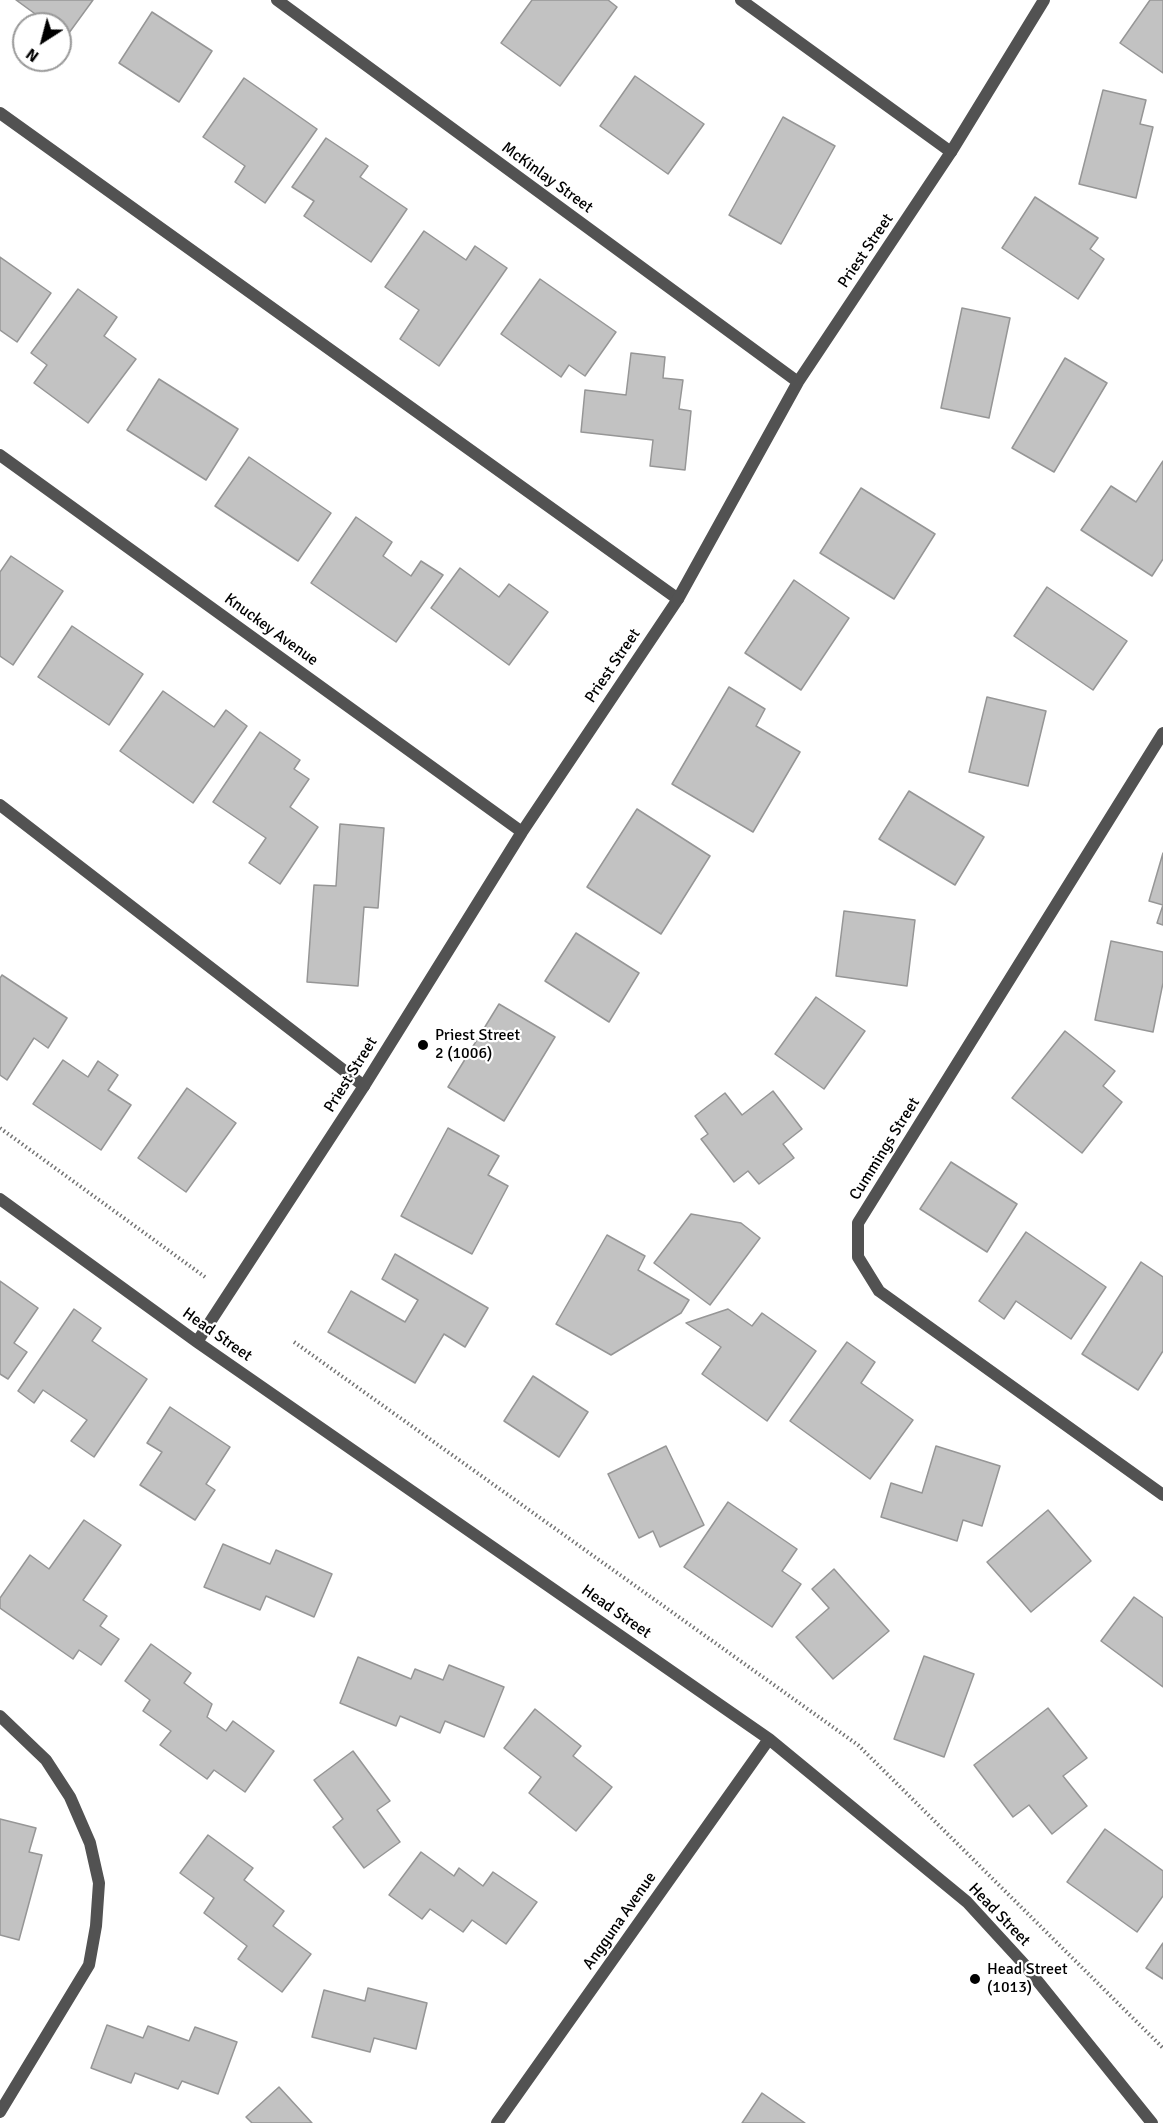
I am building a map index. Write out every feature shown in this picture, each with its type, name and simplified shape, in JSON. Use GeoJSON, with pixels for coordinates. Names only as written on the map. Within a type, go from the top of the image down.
{"type":"FeatureCollection","features":[{"type":"Feature","properties":{"kind":"street","name":"McKinlay Street"},"geometry":{"type":"LineString","coordinates":[[277,0],[798,382]]}},
{"type":"Feature","properties":{"kind":"street"},"geometry":{"type":"LineString","coordinates":[[741,0],[951,152]]}},
{"type":"Feature","properties":{"kind":"street","name":"Priest Street"},"geometry":{"type":"LineString","coordinates":[[197,1342],[364,1086],[522,832],[678,599],[798,382],[951,152],[1044,0]]}},
{"type":"Feature","properties":{"kind":"street"},"geometry":{"type":"LineString","coordinates":[[0,113],[678,599]]}},
{"type":"Feature","properties":{"kind":"street","name":"Knuckey Avenue"},"geometry":{"type":"LineString","coordinates":[[0,455],[522,832]]}},
{"type":"Feature","properties":{"kind":"street","name":"Cummings Street"},"geometry":{"type":"LineString","coordinates":[[1163,733],[858,1223],[858,1257],[879,1291],[1163,1495]]}},
{"type":"Feature","properties":{"kind":"street"},"geometry":{"type":"LineString","coordinates":[[0,805],[364,1086]]}},
{"type":"Feature","properties":{"kind":"street","name":"Head Street"},"geometry":{"type":"LineString","coordinates":[[0,1199],[197,1342],[769,1739],[966,1902],[1023,1963],[1152,2123]]}},
{"type":"Feature","properties":{"kind":"street"},"geometry":{"type":"LineString","coordinates":[[0,1716],[46,1760],[70,1797],[90,1843],[99,1883],[96,1926],[88,1965],[0,2112]]}},
{"type":"Feature","properties":{"kind":"street","name":"Angguna Avenue"},"geometry":{"type":"LineString","coordinates":[[497,2123],[769,1739]]}},
{"type":"Feature","properties":{"kind":"path"},"geometry":{"type":"LineString","coordinates":[[0,1128],[205,1277]]}},
{"type":"Feature","properties":{"kind":"path"},"geometry":{"type":"LineString","coordinates":[[294,1342],[858,1744],[1163,2048]]}},
{"type":"Feature","properties":{"kind":"building"},"geometry":{"type":"Polygon","coordinates":[[[16,0],[93,0],[72,29],[72,12],[32,12],[16,0]]]}},
{"type":"Feature","properties":{"kind":"building"},"geometry":{"type":"Polygon","coordinates":[[[532,0],[608,0],[617,7],[560,86],[501,43],[532,0]]]}},
{"type":"Feature","properties":{"kind":"building"},"geometry":{"type":"Polygon","coordinates":[[[1150,0],[1163,0],[1163,73],[1120,43],[1150,0]]]}},
{"type":"Feature","properties":{"kind":"building"},"geometry":{"type":"Polygon","coordinates":[[[152,12],[212,51],[179,102],[119,63],[152,12]]]}},
{"type":"Feature","properties":{"kind":"building"},"geometry":{"type":"Polygon","coordinates":[[[635,76],[704,124],[668,174],[600,126],[635,76]]]}},
{"type":"Feature","properties":{"kind":"building"},"geometry":{"type":"Polygon","coordinates":[[[244,78],[317,129],[265,203],[235,182],[245,166],[203,137],[244,78]]]}},
{"type":"Feature","properties":{"kind":"building"},"geometry":{"type":"Polygon","coordinates":[[[1103,90],[1146,100],[1140,124],[1153,127],[1136,198],[1079,184],[1103,90]]]}},
{"type":"Feature","properties":{"kind":"building"},"geometry":{"type":"Polygon","coordinates":[[[783,117],[835,146],[781,244],[729,215],[783,117]]]}},
{"type":"Feature","properties":{"kind":"building"},"geometry":{"type":"Polygon","coordinates":[[[326,138],[368,166],[360,177],[407,209],[371,262],[304,216],[314,201],[292,187],[326,138]]]}},
{"type":"Feature","properties":{"kind":"building"},"geometry":{"type":"Polygon","coordinates":[[[1035,197],[1098,238],[1090,249],[1104,259],[1078,299],[1002,248],[1035,197]]]}},
{"type":"Feature","properties":{"kind":"building"},"geometry":{"type":"Polygon","coordinates":[[[424,231],[466,260],[475,246],[507,268],[439,366],[400,339],[419,310],[385,287],[424,231]]]}},
{"type":"Feature","properties":{"kind":"building"},"geometry":{"type":"Polygon","coordinates":[[[0,257],[51,293],[17,342],[0,330],[0,257]]]}},
{"type":"Feature","properties":{"kind":"building"},"geometry":{"type":"Polygon","coordinates":[[[540,279],[616,332],[585,376],[569,365],[561,377],[501,334],[540,279]]]}},
{"type":"Feature","properties":{"kind":"building"},"geometry":{"type":"Polygon","coordinates":[[[78,289],[117,317],[104,336],[136,359],[88,423],[34,383],[47,365],[31,353],[78,289]]]}},
{"type":"Feature","properties":{"kind":"building"},"geometry":{"type":"Polygon","coordinates":[[[962,308],[1010,318],[989,418],[941,408],[962,308]]]}},
{"type":"Feature","properties":{"kind":"building"},"geometry":{"type":"Polygon","coordinates":[[[631,353],[665,357],[663,378],[683,380],[679,409],[691,411],[685,470],[650,466],[653,440],[581,432],[585,390],[626,395],[631,353]]]}},
{"type":"Feature","properties":{"kind":"building"},"geometry":{"type":"Polygon","coordinates":[[[1065,358],[1107,383],[1054,472],[1012,448],[1065,358]]]}},
{"type":"Feature","properties":{"kind":"building"},"geometry":{"type":"Polygon","coordinates":[[[159,379],[238,429],[206,480],[127,430],[159,379]]]}},
{"type":"Feature","properties":{"kind":"building"},"geometry":{"type":"Polygon","coordinates":[[[249,457],[331,513],[298,561],[215,506],[249,457]]]}},
{"type":"Feature","properties":{"kind":"building"},"geometry":{"type":"Polygon","coordinates":[[[1163,461],[1163,559],[1152,576],[1081,530],[1111,486],[1136,502],[1163,461]]]}},
{"type":"Feature","properties":{"kind":"building"},"geometry":{"type":"Polygon","coordinates":[[[861,488],[935,534],[894,599],[820,553],[861,488]]]}},
{"type":"Feature","properties":{"kind":"building"},"geometry":{"type":"Polygon","coordinates":[[[356,517],[392,542],[383,556],[411,576],[421,561],[443,575],[396,642],[311,583],[356,517]]]}},
{"type":"Feature","properties":{"kind":"building"},"geometry":{"type":"Polygon","coordinates":[[[11,556],[63,591],[13,665],[0,656],[0,572],[11,556]]]}},
{"type":"Feature","properties":{"kind":"building"},"geometry":{"type":"Polygon","coordinates":[[[460,568],[499,597],[509,584],[548,612],[509,665],[431,608],[460,568]]]}},
{"type":"Feature","properties":{"kind":"building"},"geometry":{"type":"Polygon","coordinates":[[[794,580],[849,618],[801,690],[745,653],[794,580]]]}},
{"type":"Feature","properties":{"kind":"building"},"geometry":{"type":"Polygon","coordinates":[[[1047,587],[1127,641],[1093,690],[1014,636],[1047,587]]]}},
{"type":"Feature","properties":{"kind":"building"},"geometry":{"type":"Polygon","coordinates":[[[72,626],[143,674],[109,725],[38,677],[72,626]]]}},
{"type":"Feature","properties":{"kind":"building"},"geometry":{"type":"Polygon","coordinates":[[[729,687],[765,709],[756,726],[800,752],[753,832],[672,784],[729,687]]]}},
{"type":"Feature","properties":{"kind":"building"},"geometry":{"type":"Polygon","coordinates":[[[163,691],[214,727],[226,710],[247,726],[193,803],[120,751],[163,691]]]}},
{"type":"Feature","properties":{"kind":"building"},"geometry":{"type":"Polygon","coordinates":[[[987,697],[1046,711],[1028,786],[969,772],[987,697]]]}},
{"type":"Feature","properties":{"kind":"building"},"geometry":{"type":"Polygon","coordinates":[[[260,732],[300,760],[294,769],[309,779],[290,807],[318,827],[280,884],[249,863],[266,838],[213,802],[260,732]]]}},
{"type":"Feature","properties":{"kind":"building"},"geometry":{"type":"Polygon","coordinates":[[[909,791],[984,837],[955,885],[879,839],[909,791]]]}},
{"type":"Feature","properties":{"kind":"building"},"geometry":{"type":"Polygon","coordinates":[[[637,809],[710,856],[661,934],[587,887],[637,809]]]}},
{"type":"Feature","properties":{"kind":"building"},"geometry":{"type":"Polygon","coordinates":[[[340,824],[384,828],[378,908],[364,907],[358,986],[307,982],[314,885],[336,886],[340,824]]]}},
{"type":"Feature","properties":{"kind":"building"},"geometry":{"type":"Polygon","coordinates":[[[1163,853],[1163,905],[1149,901],[1163,853]]]}},
{"type":"Feature","properties":{"kind":"building"},"geometry":{"type":"Polygon","coordinates":[[[1163,905],[1163,925],[1157,923],[1163,905]]]}},
{"type":"Feature","properties":{"kind":"building"},"geometry":{"type":"Polygon","coordinates":[[[844,911],[915,920],[907,986],[836,976],[844,911]]]}},
{"type":"Feature","properties":{"kind":"building"},"geometry":{"type":"Polygon","coordinates":[[[576,933],[639,973],[609,1022],[545,981],[576,933]]]}},
{"type":"Feature","properties":{"kind":"building"},"geometry":{"type":"Polygon","coordinates":[[[1111,941],[1163,952],[1163,983],[1153,1032],[1095,1020],[1111,941]]]}},
{"type":"Feature","properties":{"kind":"building"},"geometry":{"type":"Polygon","coordinates":[[[2,975],[67,1018],[48,1048],[34,1038],[7,1080],[0,1075],[0,978],[2,975]]]}},
{"type":"Feature","properties":{"kind":"building"},"geometry":{"type":"Polygon","coordinates":[[[816,997],[865,1031],[824,1089],[775,1054],[816,997]]]}},
{"type":"Feature","properties":{"kind":"building"},"geometry":{"type":"Polygon","coordinates":[[[499,1004],[555,1037],[504,1121],[448,1087],[499,1004]]]}},
{"type":"Feature","properties":{"kind":"building"},"geometry":{"type":"Polygon","coordinates":[[[1065,1031],[1115,1071],[1103,1086],[1122,1102],[1082,1153],[1012,1098],[1065,1031]]]}},
{"type":"Feature","properties":{"kind":"building"},"geometry":{"type":"Polygon","coordinates":[[[63,1060],[88,1077],[98,1061],[118,1075],[108,1090],[131,1105],[101,1150],[33,1104],[63,1060]]]}},
{"type":"Feature","properties":{"kind":"building"},"geometry":{"type":"Polygon","coordinates":[[[187,1088],[236,1123],[186,1192],[138,1158],[187,1088]]]}},
{"type":"Feature","properties":{"kind":"building"},"geometry":{"type":"Polygon","coordinates":[[[773,1091],[802,1129],[783,1144],[794,1158],[759,1184],[748,1171],[734,1182],[701,1139],[708,1134],[695,1116],[725,1093],[742,1115],[773,1091]]]}},
{"type":"Feature","properties":{"kind":"building"},"geometry":{"type":"Polygon","coordinates":[[[448,1128],[499,1156],[488,1175],[508,1186],[472,1254],[401,1216],[448,1128]]]}},
{"type":"Feature","properties":{"kind":"building"},"geometry":{"type":"Polygon","coordinates":[[[951,1162],[1017,1204],[987,1252],[920,1209],[951,1162]]]}},
{"type":"Feature","properties":{"kind":"building"},"geometry":{"type":"Polygon","coordinates":[[[691,1214],[741,1223],[760,1238],[710,1305],[654,1263],[691,1214]]]}},
{"type":"Feature","properties":{"kind":"building"},"geometry":{"type":"Polygon","coordinates":[[[1026,1232],[1106,1287],[1071,1339],[1016,1301],[1004,1319],[979,1301],[1026,1232]]]}},
{"type":"Feature","properties":{"kind":"building"},"geometry":{"type":"Polygon","coordinates":[[[607,1235],[645,1256],[638,1270],[689,1300],[681,1313],[611,1355],[556,1324],[607,1235]]]}},
{"type":"Feature","properties":{"kind":"building"},"geometry":{"type":"Polygon","coordinates":[[[395,1254],[488,1308],[465,1347],[444,1334],[415,1383],[328,1332],[351,1291],[405,1322],[418,1300],[382,1279],[395,1254]]]}},
{"type":"Feature","properties":{"kind":"building"},"geometry":{"type":"Polygon","coordinates":[[[1141,1262],[1163,1277],[1163,1351],[1138,1390],[1082,1354],[1141,1262]]]}},
{"type":"Feature","properties":{"kind":"building"},"geometry":{"type":"Polygon","coordinates":[[[0,1281],[38,1308],[14,1343],[27,1352],[8,1379],[0,1374],[0,1281]]]}},
{"type":"Feature","properties":{"kind":"building"},"geometry":{"type":"Polygon","coordinates":[[[74,1309],[101,1328],[92,1341],[147,1379],[94,1457],[71,1441],[87,1420],[43,1390],[34,1403],[18,1391],[74,1309]]]}},
{"type":"Feature","properties":{"kind":"building"},"geometry":{"type":"Polygon","coordinates":[[[728,1309],[752,1326],[762,1313],[816,1351],[767,1421],[702,1374],[721,1347],[686,1323],[728,1309]]]}},
{"type":"Feature","properties":{"kind":"building"},"geometry":{"type":"Polygon","coordinates":[[[847,1342],[875,1362],[861,1383],[913,1420],[870,1479],[790,1421],[847,1342]]]}},
{"type":"Feature","properties":{"kind":"building"},"geometry":{"type":"Polygon","coordinates":[[[533,1376],[588,1412],[559,1457],[504,1421],[533,1376]]]}},
{"type":"Feature","properties":{"kind":"building"},"geometry":{"type":"Polygon","coordinates":[[[170,1407],[230,1447],[206,1484],[215,1490],[195,1520],[140,1485],[162,1452],[147,1443],[170,1407]]]}},
{"type":"Feature","properties":{"kind":"building"},"geometry":{"type":"Polygon","coordinates":[[[666,1446],[704,1525],[660,1547],[653,1531],[639,1538],[608,1474],[666,1446]]]}},
{"type":"Feature","properties":{"kind":"building"},"geometry":{"type":"Polygon","coordinates":[[[936,1446],[1000,1466],[982,1526],[963,1520],[957,1541],[881,1517],[891,1483],[922,1493],[936,1446]]]}},
{"type":"Feature","properties":{"kind":"building"},"geometry":{"type":"Polygon","coordinates":[[[728,1502],[797,1549],[782,1571],[801,1584],[772,1627],[684,1567],[728,1502]]]}},
{"type":"Feature","properties":{"kind":"building"},"geometry":{"type":"Polygon","coordinates":[[[1048,1510],[1091,1561],[1031,1612],[987,1562],[1048,1510]]]}},
{"type":"Feature","properties":{"kind":"building"},"geometry":{"type":"Polygon","coordinates":[[[84,1520],[121,1545],[83,1600],[107,1616],[100,1626],[119,1639],[101,1665],[79,1650],[73,1659],[0,1608],[0,1598],[30,1555],[49,1569],[84,1520]]]}},
{"type":"Feature","properties":{"kind":"building"},"geometry":{"type":"Polygon","coordinates":[[[223,1544],[270,1564],[276,1550],[332,1574],[314,1617],[266,1596],[260,1610],[204,1587],[223,1544]]]}},
{"type":"Feature","properties":{"kind":"building"},"geometry":{"type":"Polygon","coordinates":[[[834,1569],[889,1631],[833,1679],[796,1637],[829,1608],[812,1589],[834,1569]]]}},
{"type":"Feature","properties":{"kind":"building"},"geometry":{"type":"Polygon","coordinates":[[[1134,1597],[1163,1618],[1163,1687],[1101,1641],[1134,1597]]]}},
{"type":"Feature","properties":{"kind":"building"},"geometry":{"type":"Polygon","coordinates":[[[151,1644],[191,1673],[184,1683],[212,1704],[207,1717],[226,1731],[233,1721],[274,1751],[245,1792],[214,1770],[207,1779],[160,1745],[171,1731],[143,1711],[150,1700],[125,1681],[151,1644]]]}},
{"type":"Feature","properties":{"kind":"building"},"geometry":{"type":"Polygon","coordinates":[[[924,1656],[974,1674],[944,1757],[894,1739],[924,1656]]]}},
{"type":"Feature","properties":{"kind":"building"},"geometry":{"type":"Polygon","coordinates":[[[358,1657],[411,1679],[415,1669],[443,1680],[449,1665],[504,1687],[484,1737],[445,1721],[440,1733],[400,1716],[396,1726],[340,1703],[358,1657]]]}},
{"type":"Feature","properties":{"kind":"building"},"geometry":{"type":"Polygon","coordinates":[[[1048,1708],[1087,1758],[1063,1776],[1087,1806],[1052,1834],[1029,1805],[1013,1817],[974,1765],[1048,1708]]]}},
{"type":"Feature","properties":{"kind":"building"},"geometry":{"type":"Polygon","coordinates":[[[535,1709],[581,1746],[573,1756],[612,1787],[576,1831],[529,1793],[541,1777],[504,1748],[535,1709]]]}},
{"type":"Feature","properties":{"kind":"building"},"geometry":{"type":"Polygon","coordinates":[[[353,1751],[390,1801],[377,1810],[400,1842],[364,1868],[333,1827],[343,1819],[314,1780],[353,1751]]]}},
{"type":"Feature","properties":{"kind":"building"},"geometry":{"type":"Polygon","coordinates":[[[0,1819],[36,1828],[29,1852],[42,1855],[19,1940],[0,1935],[0,1819]]]}},
{"type":"Feature","properties":{"kind":"building"},"geometry":{"type":"Polygon","coordinates":[[[1105,1829],[1163,1871],[1163,1896],[1137,1932],[1067,1882],[1105,1829]]]}},
{"type":"Feature","properties":{"kind":"building"},"geometry":{"type":"Polygon","coordinates":[[[208,1835],[253,1868],[244,1880],[284,1911],[273,1926],[311,1954],[282,1992],[238,1959],[247,1946],[204,1913],[214,1898],[180,1873],[208,1835]]]}},
{"type":"Feature","properties":{"kind":"building"},"geometry":{"type":"Polygon","coordinates":[[[421,1852],[454,1876],[459,1868],[483,1886],[493,1872],[537,1902],[506,1944],[472,1920],[463,1932],[430,1909],[422,1919],[389,1895],[421,1852]]]}},
{"type":"Feature","properties":{"kind":"building"},"geometry":{"type":"Polygon","coordinates":[[[1163,1943],[1163,1979],[1146,1968],[1163,1943]]]}},
{"type":"Feature","properties":{"kind":"building"},"geometry":{"type":"Polygon","coordinates":[[[368,1988],[427,2003],[416,2049],[374,2038],[370,2052],[312,2037],[324,1990],[365,2001],[368,1988]]]}},
{"type":"Feature","properties":{"kind":"building"},"geometry":{"type":"Polygon","coordinates":[[[107,2025],[143,2038],[148,2026],[189,2041],[195,2027],[237,2042],[218,2094],[182,2081],[178,2089],[135,2073],[131,2083],[91,2068],[107,2025]]]}},
{"type":"Feature","properties":{"kind":"building"},"geometry":{"type":"Polygon","coordinates":[[[279,2087],[312,2123],[252,2123],[246,2117],[279,2087]]]}},
{"type":"Feature","properties":{"kind":"building"},"geometry":{"type":"Polygon","coordinates":[[[762,2093],[805,2123],[742,2123],[762,2093]]]}},
{"type":"Feature","properties":{"kind":"place","name":"Priest Street 2 (1006)"},"geometry":{"type":"Point","coordinates":[423,1045]}},
{"type":"Feature","properties":{"kind":"place","name":"Head Street (1013)"},"geometry":{"type":"Point","coordinates":[975,1979]}}]}
